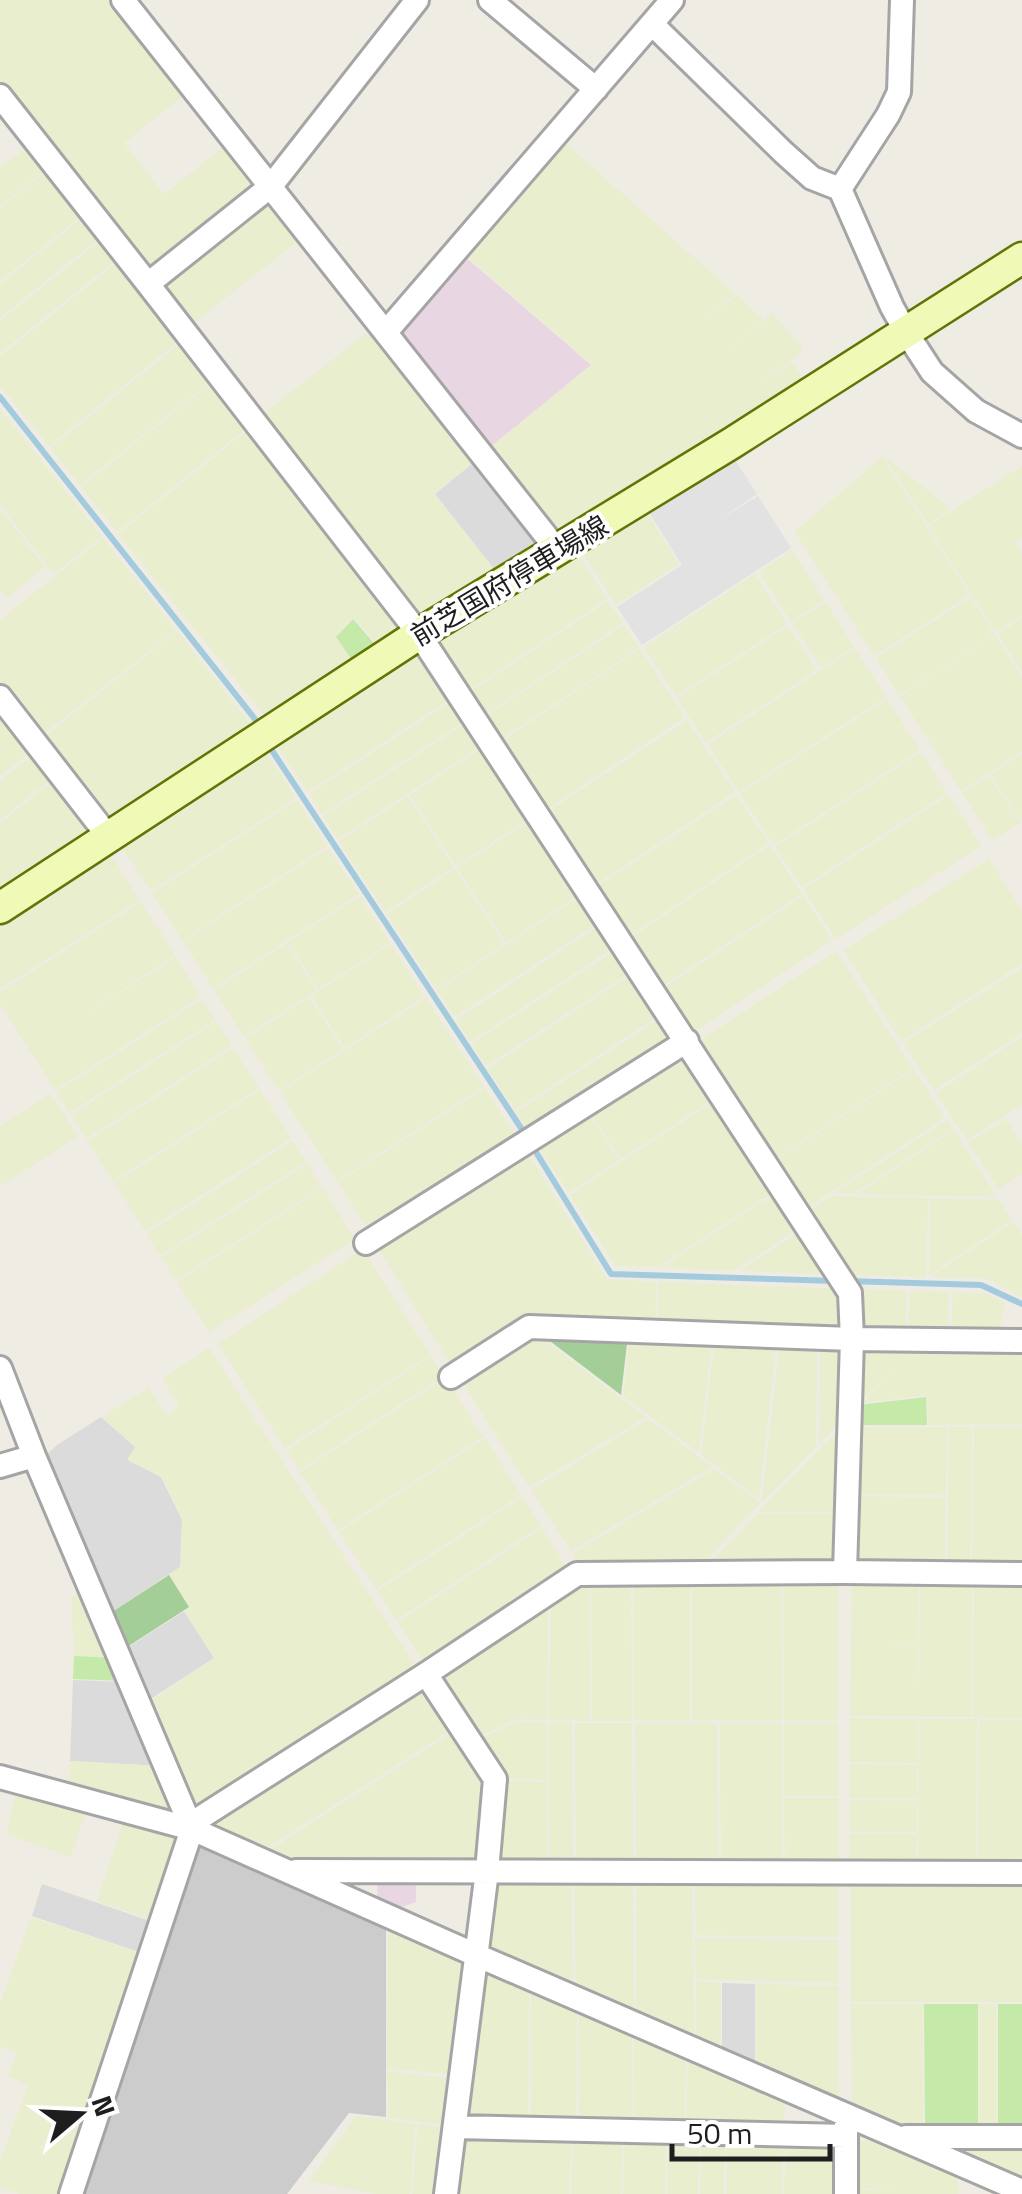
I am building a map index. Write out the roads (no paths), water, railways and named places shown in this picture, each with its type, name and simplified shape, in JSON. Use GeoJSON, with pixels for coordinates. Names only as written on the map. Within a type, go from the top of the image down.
{"type":"FeatureCollection","features":[{"type":"Feature","properties":{"kind":"main road","name":"前芝国府停車場線"},"geometry":{"type":"LineString","coordinates":[[0,908],[419,634],[1022,258]]}},
{"type":"Feature","properties":{"kind":"street"},"geometry":{"type":"LineString","coordinates":[[122,0],[558,550]]}},
{"type":"Feature","properties":{"kind":"street"},"geometry":{"type":"LineString","coordinates":[[148,284],[271,186],[416,0]]}},
{"type":"Feature","properties":{"kind":"street"},"geometry":{"type":"LineString","coordinates":[[490,0],[596,89]]}},
{"type":"Feature","properties":{"kind":"street"},"geometry":{"type":"LineString","coordinates":[[386,332],[672,0]]}},
{"type":"Feature","properties":{"kind":"street"},"geometry":{"type":"LineString","coordinates":[[840,189],[888,116],[899,92],[902,0]]}},
{"type":"Feature","properties":{"kind":"street"},"geometry":{"type":"LineString","coordinates":[[652,24],[812,178],[840,189],[906,332],[932,372],[976,411],[1022,436]]}},
{"type":"Feature","properties":{"kind":"street"},"geometry":{"type":"LineString","coordinates":[[0,96],[419,634],[850,1293],[845,1572]]}},
{"type":"Feature","properties":{"kind":"street"},"geometry":{"type":"LineString","coordinates":[[0,697],[108,836]]}},
{"type":"Feature","properties":{"kind":"street"},"geometry":{"type":"LineString","coordinates":[[366,1242],[687,1041]]}},
{"type":"Feature","properties":{"kind":"street"},"geometry":{"type":"LineString","coordinates":[[452,1377],[530,1327],[1022,1341]]}},
{"type":"Feature","properties":{"kind":"street"},"geometry":{"type":"LineString","coordinates":[[0,1368],[192,1828]]}},
{"type":"Feature","properties":{"kind":"street"},"geometry":{"type":"LineString","coordinates":[[0,1466],[34,1456]]}},
{"type":"Feature","properties":{"kind":"street"},"geometry":{"type":"LineString","coordinates":[[71,2194],[192,1828],[203,1816],[577,1574],[1022,1574]]}},
{"type":"Feature","properties":{"kind":"street"},"geometry":{"type":"LineString","coordinates":[[426,1674],[495,1779],[446,2194]]}},
{"type":"Feature","properties":{"kind":"street"},"geometry":{"type":"LineString","coordinates":[[0,1777],[192,1828],[846,2125],[896,2137],[1022,2191]]}},
{"type":"Feature","properties":{"kind":"street"},"geometry":{"type":"LineString","coordinates":[[287,1870],[1022,1873]]}},
{"type":"Feature","properties":{"kind":"street"},"geometry":{"type":"LineString","coordinates":[[454,2127],[846,2125]]}},
{"type":"Feature","properties":{"kind":"street"},"geometry":{"type":"LineString","coordinates":[[846,2125],[846,2194]]}},
{"type":"Feature","properties":{"kind":"street"},"geometry":{"type":"LineString","coordinates":[[896,2137],[1022,2136]]}},
{"type":"Feature","properties":{"kind":"waterway"},"geometry":{"type":"LineString","coordinates":[[0,397],[262,728]]}},
{"type":"Feature","properties":{"kind":"waterway"},"geometry":{"type":"LineString","coordinates":[[269,746],[523,1131],[611,1274],[835,1281]]}},
{"type":"Feature","properties":{"kind":"waterway"},"geometry":{"type":"LineString","coordinates":[[847,1281],[981,1285],[1022,1304]]}}]}
